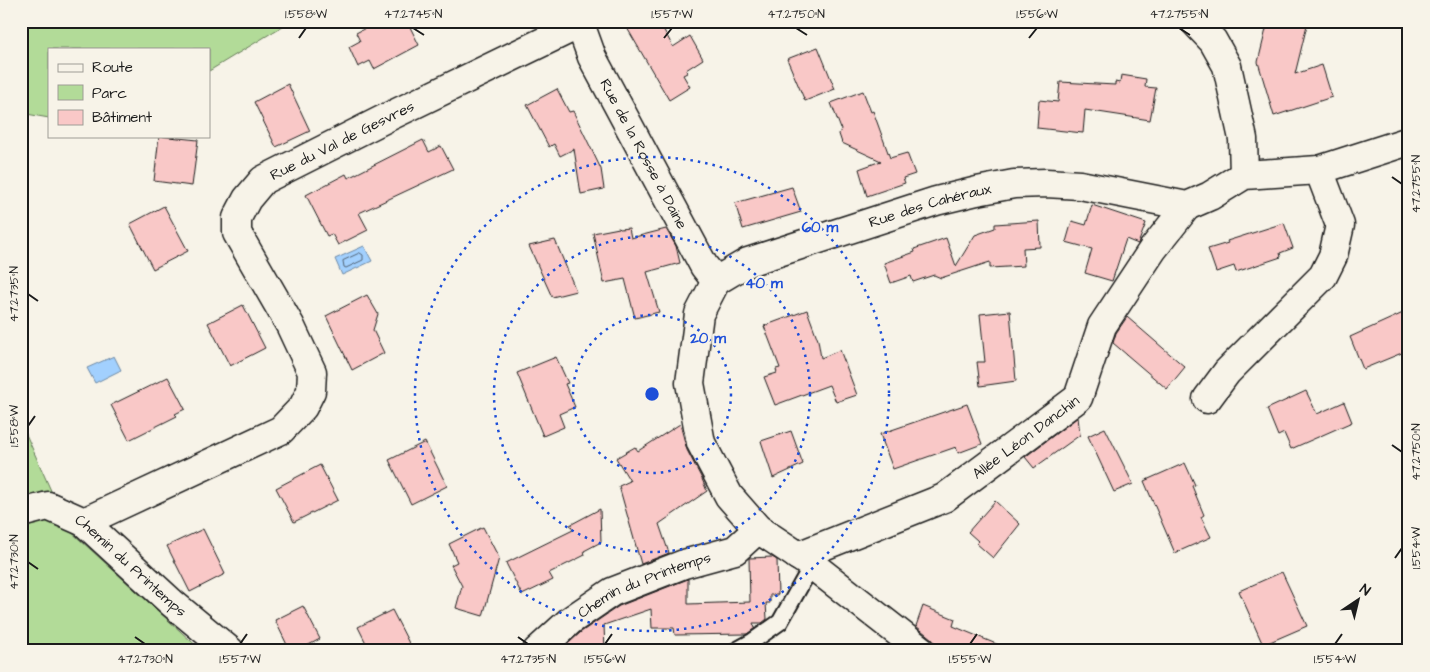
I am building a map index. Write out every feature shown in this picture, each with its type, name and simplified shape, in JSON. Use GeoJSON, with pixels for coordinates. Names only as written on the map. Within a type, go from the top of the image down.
{"type":"FeatureCollection","features":[{"type":"Feature","properties":{"kind":"street"},"geometry":{"type":"LineString","coordinates":[[1194,21],[1213,42],[1227,66],[1243,139],[1244,175]]}},
{"type":"Feature","properties":{"kind":"street","name":"Rue de la Rosse à Daine"},"geometry":{"type":"LineString","coordinates":[[580,23],[592,57],[704,266],[716,281]]}},
{"type":"Feature","properties":{"kind":"street","name":"Rue du Val de Gesvres"},"geometry":{"type":"LineString","coordinates":[[84,522],[282,430],[303,408],[311,391],[312,372],[290,326],[237,234],[237,218],[247,199],[263,180],[580,23]]}},
{"type":"Feature","properties":{"kind":"street"},"geometry":{"type":"LineString","coordinates":[[1187,206],[1210,196],[1244,175],[1319,170],[1409,141]]}},
{"type":"Feature","properties":{"kind":"street"},"geometry":{"type":"LineString","coordinates":[[1207,399],[1227,372],[1323,276],[1333,256],[1340,225],[1319,170]]}},
{"type":"Feature","properties":{"kind":"street","name":"Rue des Cahéraux"},"geometry":{"type":"LineString","coordinates":[[716,281],[748,262],[936,201],[1014,184],[1080,185],[1187,206]]}},
{"type":"Feature","properties":{"kind":"street","name":"Allée Léon Danchin"},"geometry":{"type":"LineString","coordinates":[[805,561],[944,498],[1078,398],[1102,326],[1153,250],[1187,206]]}},
{"type":"Feature","properties":{"kind":"street"},"geometry":{"type":"LineString","coordinates":[[716,281],[699,314],[690,384],[701,442],[729,496],[758,529],[805,561],[922,651]]}},
{"type":"Feature","properties":{"kind":"street","name":"Chemin du Printemps"},"geometry":{"type":"LineString","coordinates":[[21,514],[48,506],[84,522],[172,603],[230,651]]}},
{"type":"Feature","properties":{"kind":"street","name":"Chemin du Printemps"},"geometry":{"type":"LineString","coordinates":[[537,651],[571,620],[612,592],[684,564],[734,550],[758,529]]}},
{"type":"Feature","properties":{"kind":"lane"},"geometry":{"type":"LineString","coordinates":[[735,651],[780,622],[805,561]]}},
{"type":"Feature","properties":{"kind":"path"},"geometry":{"type":"LineString","coordinates":[[1402,651],[1409,646]]}},
{"type":"Feature","properties":{"kind":"green space"},"geometry":{"type":"Polygon","coordinates":[[[21,21],[291,21],[210,70],[210,48],[48,48],[48,118],[21,113],[21,21]]]}},
{"type":"Feature","properties":{"kind":"green space"},"geometry":{"type":"Polygon","coordinates":[[[21,423],[68,529],[202,651],[21,651],[21,423]]]}},
{"type":"Feature","properties":{"kind":"water"},"geometry":{"type":"Polygon","coordinates":[[[364,246],[372,261],[342,275],[335,259],[364,246]]]}},
{"type":"Feature","properties":{"kind":"water"},"geometry":{"type":"Polygon","coordinates":[[[114,356],[121,370],[95,383],[87,368],[114,356]]]}},
{"type":"Feature","properties":{"kind":"building"},"geometry":{"type":"Polygon","coordinates":[[[379,21],[407,21],[419,45],[374,69],[370,61],[358,67],[349,47],[360,41],[356,33],[379,21]]]}},
{"type":"Feature","properties":{"kind":"building"},"geometry":{"type":"Polygon","coordinates":[[[623,21],[659,21],[673,47],[690,36],[703,59],[686,70],[687,73],[683,75],[690,87],[669,100],[623,21]]]}},
{"type":"Feature","properties":{"kind":"building"},"geometry":{"type":"Polygon","coordinates":[[[1268,21],[1308,21],[1295,74],[1322,65],[1332,97],[1274,116],[1258,62],[1268,21]]]}},
{"type":"Feature","properties":{"kind":"building"},"geometry":{"type":"Polygon","coordinates":[[[818,47],[835,89],[805,101],[787,59],[818,47]]]}},
{"type":"Feature","properties":{"kind":"building"},"geometry":{"type":"Polygon","coordinates":[[[1121,75],[1146,79],[1145,87],[1156,88],[1150,120],[1085,110],[1083,133],[1037,128],[1039,100],[1058,102],[1060,82],[1115,85],[1115,82],[1120,83],[1121,75]]]}},
{"type":"Feature","properties":{"kind":"building"},"geometry":{"type":"Polygon","coordinates":[[[288,84],[310,131],[276,147],[254,102],[288,84]]]}},
{"type":"Feature","properties":{"kind":"building"},"geometry":{"type":"Polygon","coordinates":[[[557,89],[569,112],[573,111],[601,169],[604,189],[581,194],[574,149],[560,156],[554,144],[549,147],[527,105],[557,89]]]}},
{"type":"Feature","properties":{"kind":"building"},"geometry":{"type":"Polygon","coordinates":[[[863,91],[871,112],[873,111],[890,158],[907,153],[915,174],[903,178],[905,183],[867,196],[859,169],[881,161],[842,143],[839,134],[841,129],[831,103],[863,91]]]}},
{"type":"Feature","properties":{"kind":"building"},"geometry":{"type":"Polygon","coordinates":[[[159,138],[198,140],[192,186],[154,181],[159,138]]]}},
{"type":"Feature","properties":{"kind":"building"},"geometry":{"type":"Polygon","coordinates":[[[423,140],[429,152],[441,146],[453,169],[359,213],[368,230],[338,245],[332,234],[327,236],[306,195],[346,174],[348,178],[423,140]]]}},
{"type":"Feature","properties":{"kind":"building"},"geometry":{"type":"Polygon","coordinates":[[[792,187],[801,212],[743,229],[735,203],[792,187]]]}},
{"type":"Feature","properties":{"kind":"building"},"geometry":{"type":"Polygon","coordinates":[[[1092,205],[1146,223],[1138,244],[1126,239],[1112,281],[1085,273],[1092,249],[1066,242],[1072,221],[1086,225],[1092,205]]]}},
{"type":"Feature","properties":{"kind":"building"},"geometry":{"type":"Polygon","coordinates":[[[164,206],[188,251],[153,269],[130,224],[164,206]]]}},
{"type":"Feature","properties":{"kind":"building"},"geometry":{"type":"Polygon","coordinates":[[[1039,221],[1040,247],[1023,248],[1024,266],[990,268],[990,262],[941,278],[934,275],[913,282],[911,276],[891,283],[884,263],[915,252],[914,249],[946,238],[956,266],[975,235],[995,228],[995,224],[1039,221]]]}},
{"type":"Feature","properties":{"kind":"building"},"geometry":{"type":"Polygon","coordinates":[[[1284,223],[1293,248],[1280,253],[1281,257],[1236,272],[1234,266],[1216,272],[1208,249],[1284,223]]]}},
{"type":"Feature","properties":{"kind":"building"},"geometry":{"type":"Polygon","coordinates":[[[629,228],[631,238],[666,229],[676,246],[680,263],[647,272],[659,312],[635,318],[625,279],[604,283],[593,233],[629,228]]]}},
{"type":"Feature","properties":{"kind":"building"},"geometry":{"type":"Polygon","coordinates":[[[555,240],[576,291],[552,297],[529,246],[555,240]]]}},
{"type":"Feature","properties":{"kind":"building"},"geometry":{"type":"Polygon","coordinates":[[[367,295],[378,314],[373,330],[384,353],[352,370],[326,316],[367,295]]]}},
{"type":"Feature","properties":{"kind":"building"},"geometry":{"type":"Polygon","coordinates":[[[243,305],[265,348],[230,366],[208,323],[243,305]]]}},
{"type":"Feature","properties":{"kind":"building"},"geometry":{"type":"Polygon","coordinates":[[[807,310],[818,340],[821,358],[840,350],[857,395],[836,402],[829,385],[775,405],[764,377],[777,373],[776,369],[780,368],[764,326],[807,310]]]}},
{"type":"Feature","properties":{"kind":"building"},"geometry":{"type":"Polygon","coordinates":[[[1010,311],[1016,381],[980,386],[977,362],[985,362],[980,314],[1010,311]]]}},
{"type":"Feature","properties":{"kind":"building"},"geometry":{"type":"Polygon","coordinates":[[[1403,313],[1409,327],[1409,350],[1363,369],[1350,337],[1403,313]]]}},
{"type":"Feature","properties":{"kind":"building"},"geometry":{"type":"Polygon","coordinates":[[[1127,317],[1185,367],[1167,389],[1113,343],[1116,333],[1127,317]]]}},
{"type":"Feature","properties":{"kind":"building"},"geometry":{"type":"Polygon","coordinates":[[[556,357],[568,383],[565,384],[575,407],[559,414],[564,427],[543,436],[517,373],[556,357]]]}},
{"type":"Feature","properties":{"kind":"building"},"geometry":{"type":"Polygon","coordinates":[[[168,377],[185,409],[175,414],[177,416],[129,440],[111,405],[168,377]]]}},
{"type":"Feature","properties":{"kind":"building"},"geometry":{"type":"Polygon","coordinates":[[[1306,391],[1317,414],[1344,402],[1352,422],[1291,449],[1284,433],[1278,436],[1267,409],[1306,391]]]}},
{"type":"Feature","properties":{"kind":"building"},"geometry":{"type":"Polygon","coordinates":[[[967,404],[982,444],[958,453],[956,447],[893,469],[880,434],[967,404]]]}},
{"type":"Feature","properties":{"kind":"building"},"geometry":{"type":"Polygon","coordinates":[[[1078,417],[1080,435],[1034,468],[1025,457],[1078,417]]]}},
{"type":"Feature","properties":{"kind":"building"},"geometry":{"type":"Polygon","coordinates":[[[680,424],[687,450],[707,491],[659,524],[669,553],[641,564],[619,486],[630,481],[616,458],[635,447],[638,451],[680,424]]]}},
{"type":"Feature","properties":{"kind":"building"},"geometry":{"type":"Polygon","coordinates":[[[1105,428],[1133,484],[1114,492],[1088,436],[1105,428]]]}},
{"type":"Feature","properties":{"kind":"building"},"geometry":{"type":"Polygon","coordinates":[[[791,431],[803,464],[773,478],[761,441],[791,431]]]}},
{"type":"Feature","properties":{"kind":"building"},"geometry":{"type":"Polygon","coordinates":[[[425,442],[447,486],[411,504],[389,460],[425,442]]]}},
{"type":"Feature","properties":{"kind":"building"},"geometry":{"type":"Polygon","coordinates":[[[1185,463],[1195,485],[1192,486],[1204,515],[1201,517],[1211,537],[1175,553],[1144,481],[1185,463]]]}},
{"type":"Feature","properties":{"kind":"building"},"geometry":{"type":"Polygon","coordinates":[[[320,465],[338,500],[294,522],[276,488],[320,465]]]}},
{"type":"Feature","properties":{"kind":"building"},"geometry":{"type":"Polygon","coordinates":[[[995,501],[1020,524],[993,558],[976,543],[978,541],[968,532],[995,501]]]}},
{"type":"Feature","properties":{"kind":"building"},"geometry":{"type":"Polygon","coordinates":[[[600,509],[601,542],[584,551],[585,555],[549,573],[553,580],[522,595],[506,563],[573,530],[570,525],[600,509]]]}},
{"type":"Feature","properties":{"kind":"building"},"geometry":{"type":"Polygon","coordinates":[[[483,527],[499,558],[483,616],[456,608],[462,586],[451,565],[457,562],[449,544],[483,527]]]}},
{"type":"Feature","properties":{"kind":"building"},"geometry":{"type":"Polygon","coordinates":[[[203,529],[225,574],[190,592],[167,546],[203,529]]]}},
{"type":"Feature","properties":{"kind":"building"},"geometry":{"type":"Polygon","coordinates":[[[772,557],[777,560],[778,595],[770,595],[770,603],[766,603],[767,619],[762,623],[753,623],[755,628],[747,634],[675,635],[674,628],[652,628],[651,609],[604,625],[605,651],[560,651],[581,632],[619,606],[688,579],[688,604],[750,602],[749,558],[772,557]]]}},
{"type":"Feature","properties":{"kind":"building"},"geometry":{"type":"Polygon","coordinates":[[[1282,572],[1307,626],[1263,645],[1239,591],[1282,572]]]}},
{"type":"Feature","properties":{"kind":"building"},"geometry":{"type":"Polygon","coordinates":[[[303,606],[320,639],[297,651],[290,651],[275,620],[303,606]]]}},
{"type":"Feature","properties":{"kind":"building"},"geometry":{"type":"Polygon","coordinates":[[[923,606],[955,619],[953,626],[1013,651],[939,651],[932,639],[916,626],[923,606]]]}},
{"type":"Feature","properties":{"kind":"building"},"geometry":{"type":"Polygon","coordinates":[[[392,610],[413,651],[370,651],[358,627],[392,610]]]}}]}
